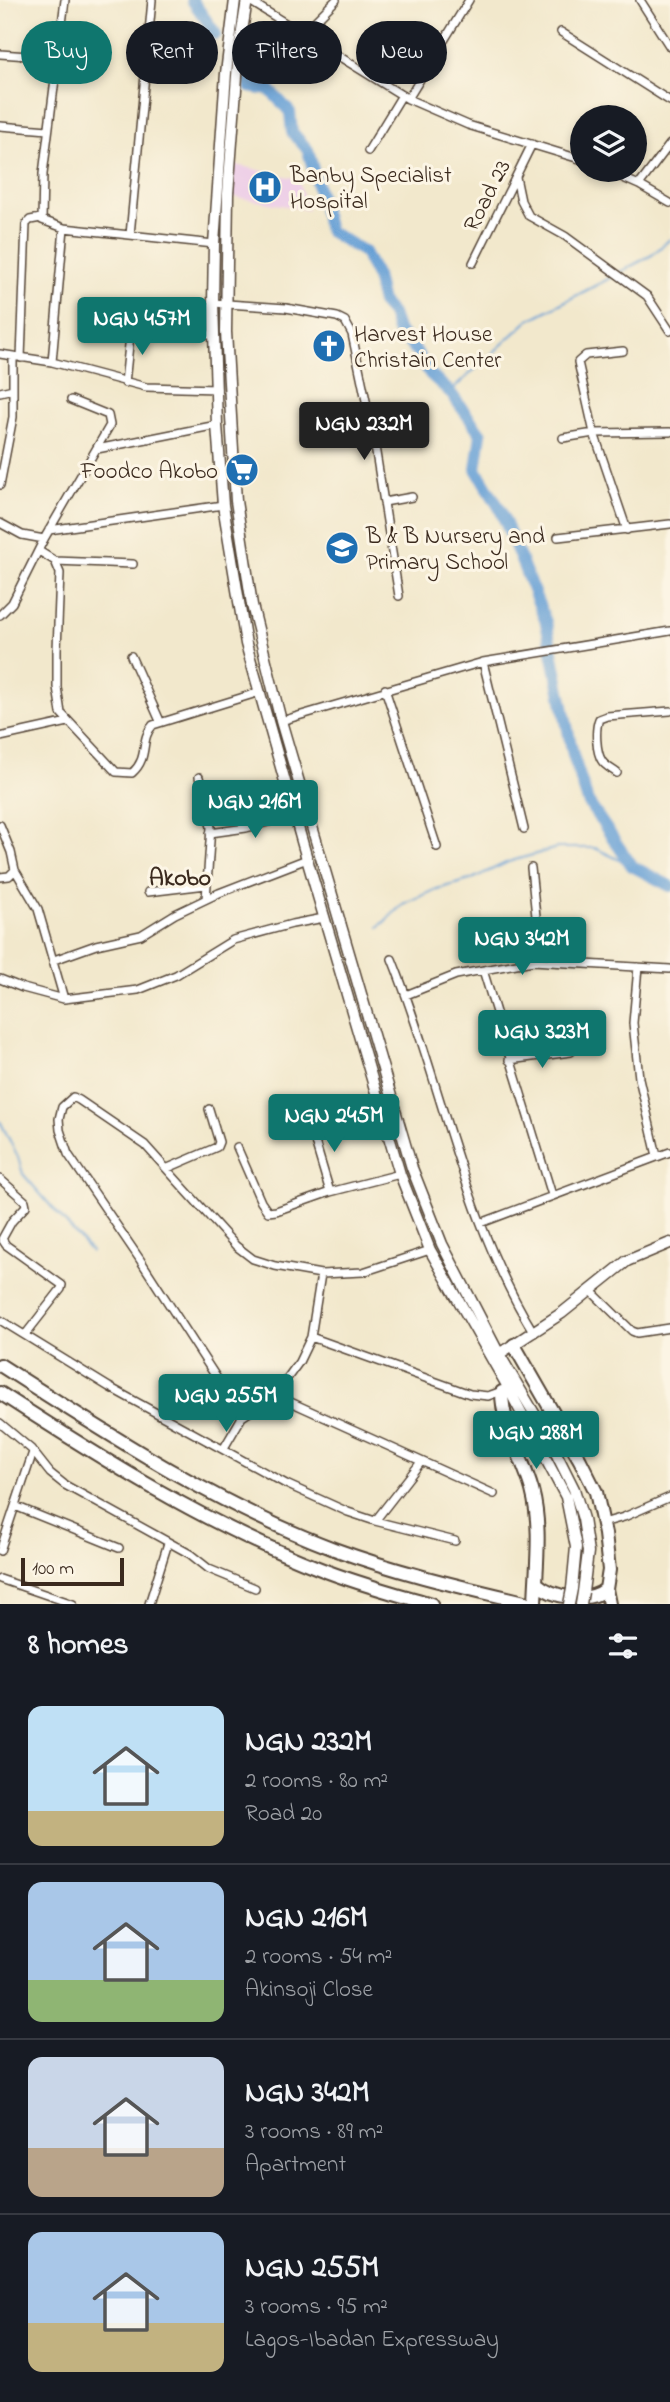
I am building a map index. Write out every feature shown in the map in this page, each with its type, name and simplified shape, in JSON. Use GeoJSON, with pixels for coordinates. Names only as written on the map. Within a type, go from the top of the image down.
{"type":"FeatureCollection","features":[{"type":"Feature","properties":{"kind":"highway"},"geometry":{"type":"LineString","coordinates":[[514,1345],[596,1492],[609,1570],[606,1589],[609,1604]]}},
{"type":"Feature","properties":{"kind":"highway"},"geometry":{"type":"LineString","coordinates":[[0,1364],[154,1462],[275,1523],[334,1549],[420,1576],[534,1604],[538,1534],[534,1502],[531,1487],[510,1434],[502,1404],[503,1386]]}},
{"type":"Feature","properties":{"kind":"highway"},"geometry":{"type":"LineString","coordinates":[[0,1393],[127,1474],[231,1530],[327,1572],[431,1604]]}},
{"type":"Feature","properties":{"kind":"highway"},"geometry":{"type":"LineString","coordinates":[[536,1583],[544,1590],[561,1597],[593,1599],[606,1589]]}},
{"type":"Feature","properties":{"kind":"main road"},"geometry":{"type":"LineString","coordinates":[[235,0],[236,21]]}},
{"type":"Feature","properties":{"kind":"main road"},"geometry":{"type":"LineString","coordinates":[[240,21],[247,0]]}},
{"type":"Feature","properties":{"kind":"main road"},"geometry":{"type":"LineString","coordinates":[[232,68],[214,244],[213,303],[223,505],[239,609],[306,859],[405,1190],[430,1250],[566,1497],[576,1547],[569,1604]]}},
{"type":"Feature","properties":{"kind":"main road"},"geometry":{"type":"LineString","coordinates":[[233,84],[227,304],[230,422],[234,477],[252,605],[315,840],[418,1185],[442,1244],[574,1489],[583,1519],[588,1552],[582,1604]]}},
{"type":"Feature","properties":{"kind":"main road"},"geometry":{"type":"LineString","coordinates":[[221,478],[234,477]]}},
{"type":"Feature","properties":{"kind":"main road"},"geometry":{"type":"LineString","coordinates":[[302,844],[315,840]]}},
{"type":"Feature","properties":{"kind":"main road"},"geometry":{"type":"LineString","coordinates":[[405,1190],[418,1185]]}},
{"type":"Feature","properties":{"kind":"main road"},"geometry":{"type":"LineString","coordinates":[[499,1353],[534,1333],[627,1261],[670,1243]]}},
{"type":"Feature","properties":{"kind":"street"},"geometry":{"type":"LineString","coordinates":[[62,21],[65,0]]}},
{"type":"Feature","properties":{"kind":"street"},"geometry":{"type":"LineString","coordinates":[[130,235],[152,0]]}},
{"type":"Feature","properties":{"kind":"street"},"geometry":{"type":"LineString","coordinates":[[247,0],[283,21]]}},
{"type":"Feature","properties":{"kind":"street"},"geometry":{"type":"LineString","coordinates":[[315,21],[336,0]]}},
{"type":"Feature","properties":{"kind":"street"},"geometry":{"type":"LineString","coordinates":[[368,151],[469,0]]}},
{"type":"Feature","properties":{"kind":"street"},"geometry":{"type":"LineString","coordinates":[[640,0],[670,47]]}},
{"type":"Feature","properties":{"kind":"street"},"geometry":{"type":"LineString","coordinates":[[561,32],[670,101]]}},
{"type":"Feature","properties":{"kind":"street"},"geometry":{"type":"LineString","coordinates":[[0,54],[21,55]]}},
{"type":"Feature","properties":{"kind":"street"},"geometry":{"type":"LineString","coordinates":[[342,57],[405,97],[467,125],[570,156]]}},
{"type":"Feature","properties":{"kind":"street"},"geometry":{"type":"LineString","coordinates":[[54,84],[41,218],[46,223],[64,228],[214,244]]}},
{"type":"Feature","properties":{"kind":"street"},"geometry":{"type":"LineString","coordinates":[[0,126],[48,130]]}},
{"type":"Feature","properties":{"kind":"street","name":"Road 23"},"geometry":{"type":"LineString","coordinates":[[473,263],[532,144]]}},
{"type":"Feature","properties":{"kind":"street"},"geometry":{"type":"LineString","coordinates":[[639,185],[670,144]]}},
{"type":"Feature","properties":{"kind":"street"},"geometry":{"type":"LineString","coordinates":[[516,177],[523,207],[529,216],[565,236],[647,296],[670,331]]}},
{"type":"Feature","properties":{"kind":"street"},"geometry":{"type":"LineString","coordinates":[[632,182],[670,203]]}},
{"type":"Feature","properties":{"kind":"street"},"geometry":{"type":"LineString","coordinates":[[0,485],[12,417],[26,224],[30,220],[41,218]]}},
{"type":"Feature","properties":{"kind":"street"},"geometry":{"type":"LineString","coordinates":[[52,362],[64,228]]}},
{"type":"Feature","properties":{"kind":"street"},"geometry":{"type":"LineString","coordinates":[[213,303],[286,308],[337,317],[345,321],[352,334],[373,434],[399,596]]}},
{"type":"Feature","properties":{"kind":"street"},"geometry":{"type":"LineString","coordinates":[[124,383],[131,326],[134,322],[215,336]]}},
{"type":"Feature","properties":{"kind":"street"},"geometry":{"type":"LineString","coordinates":[[623,351],[586,355],[578,362],[594,433],[627,530]]}},
{"type":"Feature","properties":{"kind":"street"},"geometry":{"type":"LineString","coordinates":[[0,354],[52,362],[146,387],[217,389]]}},
{"type":"Feature","properties":{"kind":"street"},"geometry":{"type":"LineString","coordinates":[[0,392],[13,389]]}},
{"type":"Feature","properties":{"kind":"street"},"geometry":{"type":"LineString","coordinates":[[0,615],[12,603],[44,539],[110,425],[110,418],[105,413],[71,400]]}},
{"type":"Feature","properties":{"kind":"street"},"geometry":{"type":"LineString","coordinates":[[97,449],[217,425]]}},
{"type":"Feature","properties":{"kind":"street"},"geometry":{"type":"LineString","coordinates":[[563,438],[594,433],[670,432]]}},
{"type":"Feature","properties":{"kind":"street"},"geometry":{"type":"LineString","coordinates":[[384,502],[412,497]]}},
{"type":"Feature","properties":{"kind":"street"},"geometry":{"type":"LineString","coordinates":[[49,530],[223,505]]}},
{"type":"Feature","properties":{"kind":"street"},"geometry":{"type":"LineString","coordinates":[[0,523],[22,535],[44,539]]}},
{"type":"Feature","properties":{"kind":"street"},"geometry":{"type":"LineString","coordinates":[[558,537],[670,524]]}},
{"type":"Feature","properties":{"kind":"street"},"geometry":{"type":"LineString","coordinates":[[38,551],[55,561],[133,564]]}},
{"type":"Feature","properties":{"kind":"street"},"geometry":{"type":"LineString","coordinates":[[55,561],[60,573],[57,650],[61,713],[116,772],[132,773],[138,768],[145,755],[147,732],[160,721],[260,692]]}},
{"type":"Feature","properties":{"kind":"street"},"geometry":{"type":"LineString","coordinates":[[281,721],[483,662],[670,631]]}},
{"type":"Feature","properties":{"kind":"street"},"geometry":{"type":"LineString","coordinates":[[131,656],[160,721]]}},
{"type":"Feature","properties":{"kind":"street"},"geometry":{"type":"LineString","coordinates":[[483,662],[524,829]]}},
{"type":"Feature","properties":{"kind":"street"},"geometry":{"type":"LineString","coordinates":[[386,689],[437,847]]}},
{"type":"Feature","properties":{"kind":"street"},"geometry":{"type":"LineString","coordinates":[[617,773],[600,757],[597,729],[599,719],[670,711]]}},
{"type":"Feature","properties":{"kind":"street"},"geometry":{"type":"LineString","coordinates":[[0,737],[68,722]]}},
{"type":"Feature","properties":{"kind":"street"},"geometry":{"type":"LineString","coordinates":[[199,777],[210,818],[206,899]]}},
{"type":"Feature","properties":{"kind":"street"},"geometry":{"type":"LineString","coordinates":[[210,833],[246,828],[294,815]]}},
{"type":"Feature","properties":{"kind":"street"},"geometry":{"type":"LineString","coordinates":[[0,825],[15,870],[38,909],[64,999]]}},
{"type":"Feature","properties":{"kind":"street"},"geometry":{"type":"LineString","coordinates":[[54,960],[96,945],[141,935],[206,899],[306,859]]}},
{"type":"Feature","properties":{"kind":"street"},"geometry":{"type":"LineString","coordinates":[[531,867],[537,926],[533,961]]}},
{"type":"Feature","properties":{"kind":"street"},"geometry":{"type":"LineString","coordinates":[[0,877],[9,876],[15,870]]}},
{"type":"Feature","properties":{"kind":"street"},"geometry":{"type":"LineString","coordinates":[[148,892],[206,885]]}},
{"type":"Feature","properties":{"kind":"street"},"geometry":{"type":"LineString","coordinates":[[0,979],[64,999],[138,990],[176,975],[233,940],[324,918]]}},
{"type":"Feature","properties":{"kind":"street"},"geometry":{"type":"LineString","coordinates":[[392,959],[481,1223],[505,1283],[534,1333]]}},
{"type":"Feature","properties":{"kind":"street"},"geometry":{"type":"LineString","coordinates":[[406,995],[456,975],[533,961],[670,969]]}},
{"type":"Feature","properties":{"kind":"street"},"geometry":{"type":"LineString","coordinates":[[638,967],[633,1023],[639,1078],[657,1156]]}},
{"type":"Feature","properties":{"kind":"street"},"geometry":{"type":"LineString","coordinates":[[482,970],[552,1195]]}},
{"type":"Feature","properties":{"kind":"street"},"geometry":{"type":"LineString","coordinates":[[509,1060],[571,1052]]}},
{"type":"Feature","properties":{"kind":"street"},"geometry":{"type":"LineString","coordinates":[[242,1417],[68,1154],[60,1130],[62,1107],[73,1097],[145,1145],[236,1245],[253,1259],[321,1274],[363,1272],[430,1250]]}},
{"type":"Feature","properties":{"kind":"street"},"geometry":{"type":"LineString","coordinates":[[168,1168],[217,1147],[219,1142],[209,1109]]}},
{"type":"Feature","properties":{"kind":"street"},"geometry":{"type":"LineString","coordinates":[[310,1125],[330,1192]]}},
{"type":"Feature","properties":{"kind":"street"},"geometry":{"type":"LineString","coordinates":[[237,1147],[268,1212],[400,1174]]}},
{"type":"Feature","properties":{"kind":"street"},"geometry":{"type":"LineString","coordinates":[[481,1223],[670,1152]]}},
{"type":"Feature","properties":{"kind":"street"},"geometry":{"type":"LineString","coordinates":[[0,1179],[26,1206],[2,1239],[6,1245],[62,1284],[61,1289],[25,1335]]}},
{"type":"Feature","properties":{"kind":"street"},"geometry":{"type":"LineString","coordinates":[[224,1448],[242,1417],[275,1395],[299,1363],[311,1337],[321,1274]]}},
{"type":"Feature","properties":{"kind":"street"},"geometry":{"type":"LineString","coordinates":[[591,1291],[632,1331],[670,1328]]}},
{"type":"Feature","properties":{"kind":"street"},"geometry":{"type":"LineString","coordinates":[[0,1320],[109,1387],[286,1484],[375,1521],[455,1541]]}},
{"type":"Feature","properties":{"kind":"street"},"geometry":{"type":"LineString","coordinates":[[311,1337],[470,1394],[488,1396],[503,1386]]}},
{"type":"Feature","properties":{"kind":"street"},"geometry":{"type":"LineString","coordinates":[[275,1395],[494,1494]]}},
{"type":"Feature","properties":{"kind":"street"},"geometry":{"type":"LineString","coordinates":[[0,1423],[65,1485],[209,1569],[255,1588]]}},
{"type":"Feature","properties":{"kind":"street"},"geometry":{"type":"LineString","coordinates":[[0,1551],[33,1452]]}},
{"type":"Feature","properties":{"kind":"street"},"geometry":{"type":"LineString","coordinates":[[375,1521],[421,1462]]}},
{"type":"Feature","properties":{"kind":"street"},"geometry":{"type":"LineString","coordinates":[[603,1523],[670,1497]]}},
{"type":"Feature","properties":{"kind":"street"},"geometry":{"type":"LineString","coordinates":[[15,1506],[119,1548]]}},
{"type":"Feature","properties":{"kind":"street"},"geometry":{"type":"LineString","coordinates":[[149,1604],[168,1543]]}},
{"type":"Feature","properties":{"kind":"street"},"geometry":{"type":"LineString","coordinates":[[0,1579],[73,1604]]}},
{"type":"Feature","properties":{"kind":"shaded area","name":"Banby Specialist Hospital"},"geometry":{"type":"Polygon","coordinates":[[[232,164],[298,179],[308,210],[229,196],[232,164]]]}},
{"type":"Feature","properties":{"kind":"waterway"},"geometry":{"type":"LineString","coordinates":[[192,0],[207,21]]}},
{"type":"Feature","properties":{"kind":"waterway"},"geometry":{"type":"LineString","coordinates":[[250,84],[250,87],[270,90],[290,112],[292,132],[308,150],[329,231],[364,252],[376,276],[382,303],[392,314],[397,330],[416,351],[430,374],[450,392],[481,434],[476,469],[500,509],[546,622],[573,755],[588,802],[632,866],[670,886]]}},
{"type":"Feature","properties":{"kind":"waterway"},"geometry":{"type":"LineString","coordinates":[[618,273],[652,255],[670,239]]}},
{"type":"Feature","properties":{"kind":"waterway"},"geometry":{"type":"LineString","coordinates":[[450,392],[529,320],[614,276]]}},
{"type":"Feature","properties":{"kind":"waterway"},"geometry":{"type":"LineString","coordinates":[[379,927],[403,904],[437,889],[470,880],[508,862],[557,848],[595,848],[632,866]]}},
{"type":"Feature","properties":{"kind":"waterway"},"geometry":{"type":"LineString","coordinates":[[0,1121],[18,1157],[23,1174],[91,1252]]}},
{"type":"Feature","properties":{"kind":"place","name":"Banby Specialist Hospital"},"geometry":{"type":"Point","coordinates":[265,187]}},
{"type":"Feature","properties":{"kind":"place","name":"Harvest House Christain Center"},"geometry":{"type":"Point","coordinates":[329,346]}},
{"type":"Feature","properties":{"kind":"place","name":"Foodco Akobo"},"geometry":{"type":"Point","coordinates":[242,470]}},
{"type":"Feature","properties":{"kind":"place","name":"B & B Nursery and Primary School"},"geometry":{"type":"Point","coordinates":[342,548]}},
{"type":"Feature","properties":{"kind":"district","name":"Akobo"},"geometry":{"type":"Point","coordinates":[180,877]}}]}
